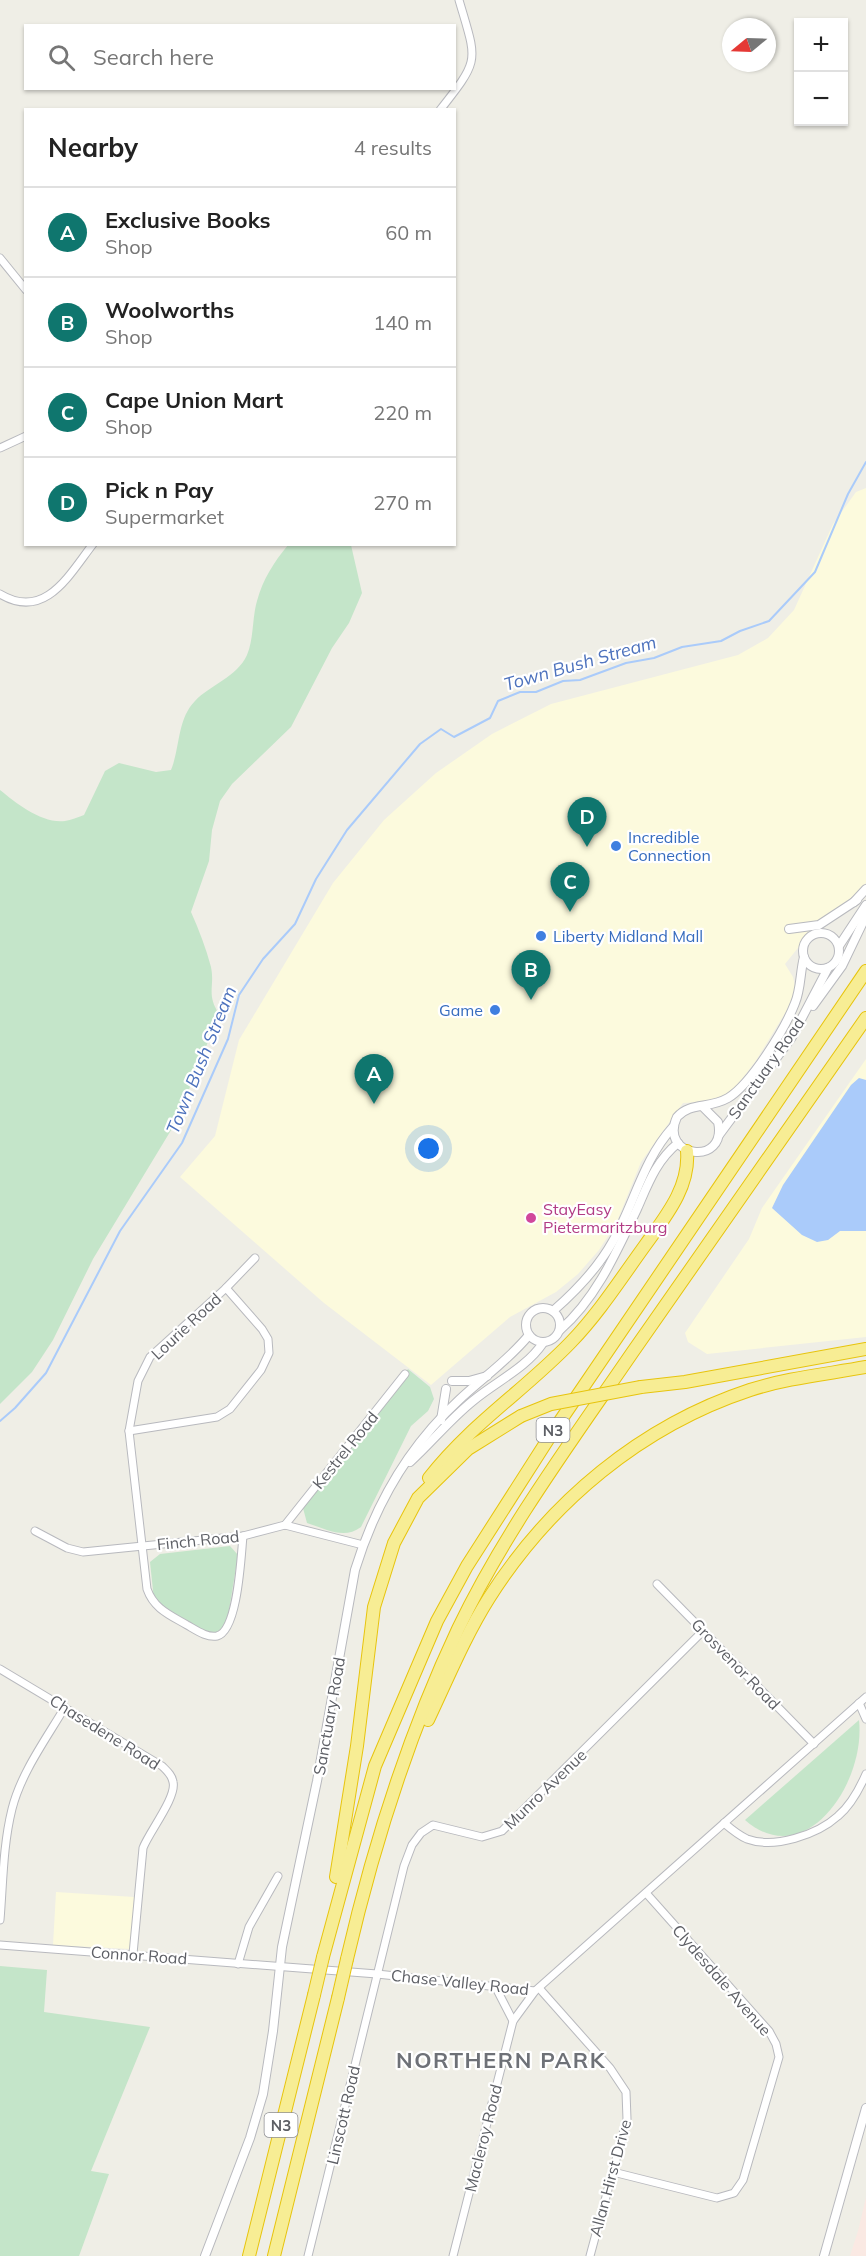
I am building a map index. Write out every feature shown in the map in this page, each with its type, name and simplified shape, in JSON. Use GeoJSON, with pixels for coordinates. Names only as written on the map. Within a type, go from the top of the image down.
{"type":"FeatureCollection","features":[{"type":"Feature","properties":{"kind":"highway","name":"N3"},"geometry":{"type":"LineString","coordinates":[[249,2256],[328,1935],[375,1766],[428,1642],[467,1566],[554,1430],[866,971]]}},
{"type":"Feature","properties":{"kind":"highway","name":"N3"},"geometry":{"type":"LineString","coordinates":[[274,2256],[372,1865],[412,1742],[440,1670],[493,1563],[572,1439],[866,1018]]}},
{"type":"Feature","properties":{"kind":"highway"},"geometry":{"type":"LineString","coordinates":[[328,1935],[378,1588],[394,1543],[430,1478],[468,1433],[571,1342],[602,1305],[677,1197],[686,1176],[682,1147]]}},
{"type":"Feature","properties":{"kind":"highway"},"geometry":{"type":"LineString","coordinates":[[418,1497],[468,1449],[521,1416],[551,1404],[866,1349]]}},
{"type":"Feature","properties":{"kind":"highway"},"geometry":{"type":"LineString","coordinates":[[412,1742],[428,1721],[488,1599],[547,1523],[599,1472],[646,1439],[692,1413],[767,1386],[866,1367]]}},
{"type":"Feature","properties":{"kind":"street"},"geometry":{"type":"LineString","coordinates":[[456,89],[473,62],[473,48],[459,0]]}},
{"type":"Feature","properties":{"kind":"street"},"geometry":{"type":"LineString","coordinates":[[442,108],[455,90]]}},
{"type":"Feature","properties":{"kind":"street"},"geometry":{"type":"LineString","coordinates":[[0,258],[24,288]]}},
{"type":"Feature","properties":{"kind":"street"},"geometry":{"type":"LineString","coordinates":[[0,448],[24,437]]}},
{"type":"Feature","properties":{"kind":"street"},"geometry":{"type":"LineString","coordinates":[[0,594],[15,602],[24,603],[53,593],[91,546]]}},
{"type":"Feature","properties":{"kind":"street"},"geometry":{"type":"LineString","coordinates":[[866,889],[833,923],[811,935],[804,943],[804,957],[814,968],[828,968],[836,961],[839,946],[866,905]]}},
{"type":"Feature","properties":{"kind":"street"},"geometry":{"type":"LineString","coordinates":[[789,929],[819,925],[857,900]]}},
{"type":"Feature","properties":{"kind":"street"},"geometry":{"type":"LineString","coordinates":[[797,1027],[842,966],[866,916]]}},
{"type":"Feature","properties":{"kind":"street"},"geometry":{"type":"LineString","coordinates":[[820,932],[834,937],[839,946]]}},
{"type":"Feature","properties":{"kind":"street","name":"Sanctuary Road"},"geometry":{"type":"LineString","coordinates":[[704,1108],[732,1095],[784,1028],[795,1003],[804,957]]}},
{"type":"Feature","properties":{"kind":"street","name":"Sanctuary Road"},"geometry":{"type":"LineString","coordinates":[[719,1135],[764,1077],[797,1027],[828,968]]}},
{"type":"Feature","properties":{"kind":"street"},"geometry":{"type":"LineString","coordinates":[[553,1311],[592,1272],[605,1255],[655,1148],[674,1127],[682,1112],[695,1106],[704,1108],[715,1116],[719,1135],[707,1151],[697,1153],[682,1147],[674,1127]]}},
{"type":"Feature","properties":{"kind":"street"},"geometry":{"type":"LineString","coordinates":[[560,1330],[559,1318],[553,1311],[541,1308],[531,1313],[526,1322],[529,1335],[543,1343],[554,1339],[579,1311],[604,1275],[658,1164],[682,1147]]}},
{"type":"Feature","properties":{"kind":"street","name":"Lourie Road"},"geometry":{"type":"LineString","coordinates":[[243,1536],[230,1623],[226,1630],[216,1636],[206,1635],[153,1604],[147,1589],[129,1431],[138,1381],[150,1357],[226,1288],[255,1258]]}},
{"type":"Feature","properties":{"kind":"street"},"geometry":{"type":"LineString","coordinates":[[129,1431],[217,1417],[230,1409],[261,1370],[269,1353],[268,1340],[262,1329],[226,1288]]}},
{"type":"Feature","properties":{"kind":"street","name":"Sanctuary Road"},"geometry":{"type":"LineString","coordinates":[[278,1968],[317,1781],[353,1581],[363,1545],[387,1492],[421,1441],[458,1401],[512,1355],[529,1335]]}},
{"type":"Feature","properties":{"kind":"street","name":"Sanctuary Road"},"geometry":{"type":"LineString","coordinates":[[401,1471],[450,1421],[524,1363],[543,1343]]}},
{"type":"Feature","properties":{"kind":"street","name":"Kestrel Road"},"geometry":{"type":"LineString","coordinates":[[285,1525],[405,1374]]}},
{"type":"Feature","properties":{"kind":"street"},"geometry":{"type":"LineString","coordinates":[[452,1381],[469,1381],[489,1376]]}},
{"type":"Feature","properties":{"kind":"street"},"geometry":{"type":"LineString","coordinates":[[441,1420],[446,1389]]}},
{"type":"Feature","properties":{"kind":"street","name":"Finch Road"},"geometry":{"type":"LineString","coordinates":[[35,1530],[76,1551],[243,1536],[285,1525],[363,1545]]}},
{"type":"Feature","properties":{"kind":"street","name":"Grosvenor Road"},"geometry":{"type":"LineString","coordinates":[[657,1584],[814,1744]]}},
{"type":"Feature","properties":{"kind":"street","name":"Munro Avenue"},"geometry":{"type":"LineString","coordinates":[[377,1974],[404,1866],[412,1845],[421,1833],[426,1828],[437,1825],[482,1837],[502,1831],[704,1630]]}},
{"type":"Feature","properties":{"kind":"street","name":"Chasedene Road"},"geometry":{"type":"LineString","coordinates":[[0,1669],[162,1766],[173,1782],[172,1794],[149,1832],[143,1848],[134,1953]]}},
{"type":"Feature","properties":{"kind":"street","name":"Chase Valley Road"},"geometry":{"type":"LineString","coordinates":[[278,1968],[377,1974],[537,1989],[866,1697]]}},
{"type":"Feature","properties":{"kind":"street"},"geometry":{"type":"LineString","coordinates":[[859,1703],[866,1719]]}},
{"type":"Feature","properties":{"kind":"street"},"geometry":{"type":"LineString","coordinates":[[0,1920],[8,1826],[12,1807],[29,1770],[65,1707]]}},
{"type":"Feature","properties":{"kind":"street"},"geometry":{"type":"LineString","coordinates":[[724,1823],[740,1835],[754,1841],[782,1840],[806,1834],[838,1816],[855,1796],[866,1774]]}},
{"type":"Feature","properties":{"kind":"street"},"geometry":{"type":"LineString","coordinates":[[238,1964],[249,1926],[279,1876]]}},
{"type":"Feature","properties":{"kind":"street","name":"Clydesdale Avenue"},"geometry":{"type":"LineString","coordinates":[[613,2172],[717,2198],[734,2193],[743,2180],[779,2057],[776,2044],[769,2031],[646,1893]]}},
{"type":"Feature","properties":{"kind":"street","name":"Connor Road"},"geometry":{"type":"LineString","coordinates":[[0,1945],[134,1953],[278,1968]]}},
{"type":"Feature","properties":{"kind":"street"},"geometry":{"type":"LineString","coordinates":[[204,2256],[259,2111],[273,2031],[278,1968]]}},
{"type":"Feature","properties":{"kind":"street","name":"Linscott Road"},"geometry":{"type":"LineString","coordinates":[[308,2256],[377,1974]]}},
{"type":"Feature","properties":{"kind":"street"},"geometry":{"type":"LineString","coordinates":[[495,1986],[513,2021]]}},
{"type":"Feature","properties":{"kind":"street","name":"Macleroy Road"},"geometry":{"type":"LineString","coordinates":[[453,2256],[513,2021],[537,1989]]}},
{"type":"Feature","properties":{"kind":"street","name":"Allan Hirst Drive"},"geometry":{"type":"LineString","coordinates":[[537,1989],[610,2068],[626,2092],[627,2119],[590,2256]]}},
{"type":"Feature","properties":{"kind":"street"},"geometry":{"type":"LineString","coordinates":[[824,2256],[866,2108]]}},
{"type":"Feature","properties":{"kind":"shaded area"},"geometry":{"type":"Polygon","coordinates":[[[866,488],[866,883],[842,907],[814,928],[785,964],[793,977],[796,991],[792,1002],[755,1062],[738,1084],[730,1092],[717,1098],[683,1103],[641,1162],[616,1224],[599,1250],[578,1274],[556,1292],[510,1317],[431,1385],[324,1303],[180,1177],[215,1136],[239,1040],[333,883],[384,820],[436,773],[492,734],[551,704],[738,655],[768,638],[794,610],[833,524],[856,492],[866,488]]]}},
{"type":"Feature","properties":{"kind":"shaded area"},"geometry":{"type":"Polygon","coordinates":[[[866,1059],[866,1337],[707,1354],[688,1342],[685,1333],[749,1239],[762,1208],[866,1059]]]}},
{"type":"Feature","properties":{"kind":"shaded area"},"geometry":{"type":"Polygon","coordinates":[[[56,1892],[134,1897],[131,1949],[53,1945],[56,1892]]]}},
{"type":"Feature","properties":{"kind":"shaded area"},"geometry":{"type":"Polygon","coordinates":[[[866,2197],[866,2256],[850,2256],[858,2231],[866,2197]]]}},
{"type":"Feature","properties":{"kind":"green space"},"geometry":{"type":"Polygon","coordinates":[[[287,546],[351,546],[362,593],[349,623],[332,648],[291,727],[232,784],[220,801],[212,830],[209,861],[191,912],[211,967],[212,996],[219,1014],[176,1122],[93,1259],[53,1340],[32,1372],[0,1404],[0,790],[39,816],[65,821],[84,815],[105,771],[119,763],[156,772],[171,770],[182,725],[189,708],[201,695],[243,663],[251,642],[259,593],[287,546]]]}},
{"type":"Feature","properties":{"kind":"green space"},"geometry":{"type":"Polygon","coordinates":[[[408,1369],[430,1387],[434,1399],[428,1411],[411,1426],[361,1527],[355,1531],[341,1533],[307,1523],[303,1508],[408,1369]]]}},
{"type":"Feature","properties":{"kind":"green space"},"geometry":{"type":"Polygon","coordinates":[[[230,1546],[238,1555],[226,1629],[220,1634],[207,1634],[154,1600],[150,1562],[160,1554],[230,1546]]]}},
{"type":"Feature","properties":{"kind":"green space"},"geometry":{"type":"Polygon","coordinates":[[[859,1720],[859,1745],[853,1770],[842,1793],[827,1814],[809,1828],[789,1836],[767,1834],[745,1820],[859,1720]]]}},
{"type":"Feature","properties":{"kind":"green space"},"geometry":{"type":"Polygon","coordinates":[[[0,1966],[47,1970],[44,2012],[150,2027],[91,2171],[109,2174],[79,2256],[0,2256],[0,1966]]]}},
{"type":"Feature","properties":{"kind":"water"},"geometry":{"type":"Polygon","coordinates":[[[859,1078],[866,1080],[866,1231],[840,1231],[828,1240],[817,1242],[802,1235],[772,1208],[783,1185],[851,1085],[859,1078]]]}},
{"type":"Feature","properties":{"kind":"waterway","name":"Town Bush Stream"},"geometry":{"type":"LineString","coordinates":[[0,1421],[15,1408],[46,1373],[120,1231],[182,1143],[228,1039],[239,995],[263,959],[295,924],[316,879],[347,830],[420,744],[441,729],[454,737],[490,718],[498,701],[520,692],[536,692],[563,681],[580,680],[626,663],[654,658],[682,647],[721,641],[740,631],[769,621],[815,572],[848,494],[866,462]]}},
{"type":"Feature","properties":{"kind":"place","name":"Incredible Connection"},"geometry":{"type":"Point","coordinates":[616,846]}},
{"type":"Feature","properties":{"kind":"place","name":"Pick n Pay"},"geometry":{"type":"Point","coordinates":[587,847]}},
{"type":"Feature","properties":{"kind":"place","name":"Cape Union Mart"},"geometry":{"type":"Point","coordinates":[570,912]}},
{"type":"Feature","properties":{"kind":"place","name":"Liberty Midland Mall"},"geometry":{"type":"Point","coordinates":[541,936]}},
{"type":"Feature","properties":{"kind":"place","name":"Woolworths"},"geometry":{"type":"Point","coordinates":[531,1000]}},
{"type":"Feature","properties":{"kind":"place","name":"Game"},"geometry":{"type":"Point","coordinates":[495,1010]}},
{"type":"Feature","properties":{"kind":"place","name":"Exclusive Books"},"geometry":{"type":"Point","coordinates":[374,1104]}},
{"type":"Feature","properties":{"kind":"place","name":"StayEasy Pietermaritzburg"},"geometry":{"type":"Point","coordinates":[531,1218]}},
{"type":"Feature","properties":{"kind":"district","name":"NORTHERN PARK"},"geometry":{"type":"Point","coordinates":[501,2060]}}]}
